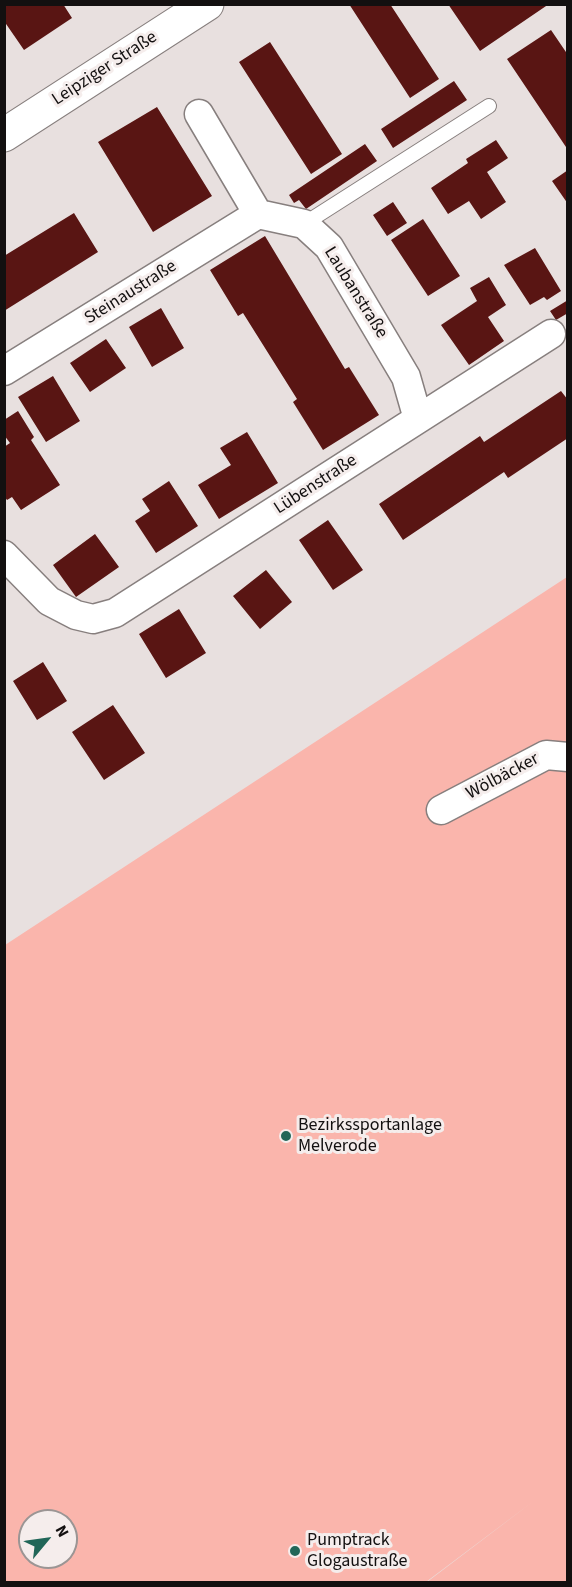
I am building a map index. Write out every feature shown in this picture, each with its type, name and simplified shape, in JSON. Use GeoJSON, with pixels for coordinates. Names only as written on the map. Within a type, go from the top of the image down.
{"type":"FeatureCollection","features":[{"type":"Feature","properties":{"kind":"street","name":"Leipziger Straße"},"geometry":{"type":"LineString","coordinates":[[4,135],[207,4]]}},
{"type":"Feature","properties":{"kind":"street"},"geometry":{"type":"LineString","coordinates":[[199,114],[258,214],[304,224]]}},
{"type":"Feature","properties":{"kind":"street","name":"Steinaustraße"},"geometry":{"type":"LineString","coordinates":[[4,371],[258,214]]}},
{"type":"Feature","properties":{"kind":"street","name":"Laubanstraße"},"geometry":{"type":"LineString","coordinates":[[304,224],[329,247],[406,376],[418,419]]}},
{"type":"Feature","properties":{"kind":"street","name":"Lübenstraße"},"geometry":{"type":"LineString","coordinates":[[4,555],[50,600],[76,615],[93,620],[115,613],[551,334]]}},
{"type":"Feature","properties":{"kind":"street","name":"Wölbäcker"},"geometry":{"type":"LineString","coordinates":[[441,810],[546,755],[567,757]]}},
{"type":"Feature","properties":{"kind":"lane"},"geometry":{"type":"LineString","coordinates":[[304,224],[489,106]]}},
{"type":"Feature","properties":{"kind":"shaded area","name":"Bezirkssportanlage Melverode"},"geometry":{"type":"Polygon","coordinates":[[[567,577],[567,1582],[427,1582],[535,1500],[426,1582],[5,1582],[5,945],[567,577]]]}},
{"type":"Feature","properties":{"kind":"building"},"geometry":{"type":"Polygon","coordinates":[[[4,4],[63,4],[72,18],[24,50],[4,21],[4,4]]]}},
{"type":"Feature","properties":{"kind":"building"},"geometry":{"type":"Polygon","coordinates":[[[349,4],[390,4],[439,79],[410,98],[349,4]]]}},
{"type":"Feature","properties":{"kind":"building"},"geometry":{"type":"Polygon","coordinates":[[[448,4],[549,4],[480,51],[448,4]]]}},
{"type":"Feature","properties":{"kind":"building"},"geometry":{"type":"Polygon","coordinates":[[[551,30],[568,55],[568,150],[507,59],[551,30]]]}},
{"type":"Feature","properties":{"kind":"building"},"geometry":{"type":"Polygon","coordinates":[[[270,42],[342,154],[311,174],[239,62],[270,42]]]}},
{"type":"Feature","properties":{"kind":"building"},"geometry":{"type":"Polygon","coordinates":[[[454,81],[467,100],[393,148],[381,129],[454,81]]]}},
{"type":"Feature","properties":{"kind":"building"},"geometry":{"type":"Polygon","coordinates":[[[157,107],[212,196],[153,232],[98,142],[157,107]]]}},
{"type":"Feature","properties":{"kind":"building"},"geometry":{"type":"Polygon","coordinates":[[[496,140],[508,158],[487,172],[506,202],[481,219],[469,201],[448,214],[431,188],[468,163],[466,159],[496,140]]]}},
{"type":"Feature","properties":{"kind":"building"},"geometry":{"type":"Polygon","coordinates":[[[365,144],[377,161],[306,209],[299,200],[294,203],[289,195],[365,144]]]}},
{"type":"Feature","properties":{"kind":"building"},"geometry":{"type":"Polygon","coordinates":[[[568,170],[568,204],[552,181],[568,170]]]}},
{"type":"Feature","properties":{"kind":"building"},"geometry":{"type":"Polygon","coordinates":[[[393,202],[407,223],[387,236],[373,215],[393,202]]]}},
{"type":"Feature","properties":{"kind":"building"},"geometry":{"type":"Polygon","coordinates":[[[74,213],[98,252],[4,311],[4,256],[74,213]]]}},
{"type":"Feature","properties":{"kind":"building"},"geometry":{"type":"Polygon","coordinates":[[[423,219],[460,276],[428,296],[391,240],[423,219]]]}},
{"type":"Feature","properties":{"kind":"building"},"geometry":{"type":"Polygon","coordinates":[[[265,236],[345,369],[349,367],[379,415],[323,450],[293,402],[297,399],[243,313],[238,316],[210,270],[265,236]]]}},
{"type":"Feature","properties":{"kind":"building"},"geometry":{"type":"Polygon","coordinates":[[[535,248],[561,291],[547,300],[544,297],[530,305],[504,265],[535,248]]]}},
{"type":"Feature","properties":{"kind":"building"},"geometry":{"type":"Polygon","coordinates":[[[489,277],[506,305],[488,317],[504,341],[469,365],[441,325],[477,301],[470,288],[489,277]]]}},
{"type":"Feature","properties":{"kind":"building"},"geometry":{"type":"Polygon","coordinates":[[[568,300],[568,313],[556,320],[550,311],[568,300]]]}},
{"type":"Feature","properties":{"kind":"building"},"geometry":{"type":"Polygon","coordinates":[[[161,308],[184,348],[152,367],[129,327],[161,308]]]}},
{"type":"Feature","properties":{"kind":"building"},"geometry":{"type":"Polygon","coordinates":[[[106,339],[126,368],[90,392],[70,363],[106,339]]]}},
{"type":"Feature","properties":{"kind":"building"},"geometry":{"type":"Polygon","coordinates":[[[53,376],[80,421],[46,442],[18,397],[53,376]]]}},
{"type":"Feature","properties":{"kind":"building"},"geometry":{"type":"Polygon","coordinates":[[[561,391],[568,400],[568,438],[508,478],[504,472],[403,540],[379,504],[480,436],[484,442],[561,391]]]}},
{"type":"Feature","properties":{"kind":"building"},"geometry":{"type":"Polygon","coordinates":[[[18,411],[34,437],[31,440],[60,485],[21,510],[12,497],[7,500],[4,496],[4,447],[10,443],[4,435],[4,420],[18,411]]]}},
{"type":"Feature","properties":{"kind":"building"},"geometry":{"type":"Polygon","coordinates":[[[247,432],[278,483],[219,519],[198,485],[231,465],[220,448],[247,432]]]}},
{"type":"Feature","properties":{"kind":"building"},"geometry":{"type":"Polygon","coordinates":[[[169,481],[198,526],[156,553],[135,521],[150,511],[142,499],[169,481]]]}},
{"type":"Feature","properties":{"kind":"building"},"geometry":{"type":"Polygon","coordinates":[[[328,520],[363,570],[333,590],[299,540],[328,520]]]}},
{"type":"Feature","properties":{"kind":"building"},"geometry":{"type":"Polygon","coordinates":[[[95,534],[119,567],[76,597],[53,565],[95,534]]]}},
{"type":"Feature","properties":{"kind":"building"},"geometry":{"type":"Polygon","coordinates":[[[266,570],[292,602],[260,629],[233,596],[266,570]]]}},
{"type":"Feature","properties":{"kind":"building"},"geometry":{"type":"Polygon","coordinates":[[[179,609],[206,653],[166,678],[139,634],[179,609]]]}},
{"type":"Feature","properties":{"kind":"building"},"geometry":{"type":"Polygon","coordinates":[[[43,662],[67,701],[37,720],[13,681],[43,662]]]}},
{"type":"Feature","properties":{"kind":"building"},"geometry":{"type":"Polygon","coordinates":[[[113,705],[145,753],[104,780],[72,732],[113,705]]]}},
{"type":"Feature","properties":{"kind":"place","name":"Bezirkssportanlage Melverode"},"geometry":{"type":"Point","coordinates":[286,1136]}},
{"type":"Feature","properties":{"kind":"place","name":"Pumptrack Glogaustraße"},"geometry":{"type":"Point","coordinates":[295,1551]}}]}
